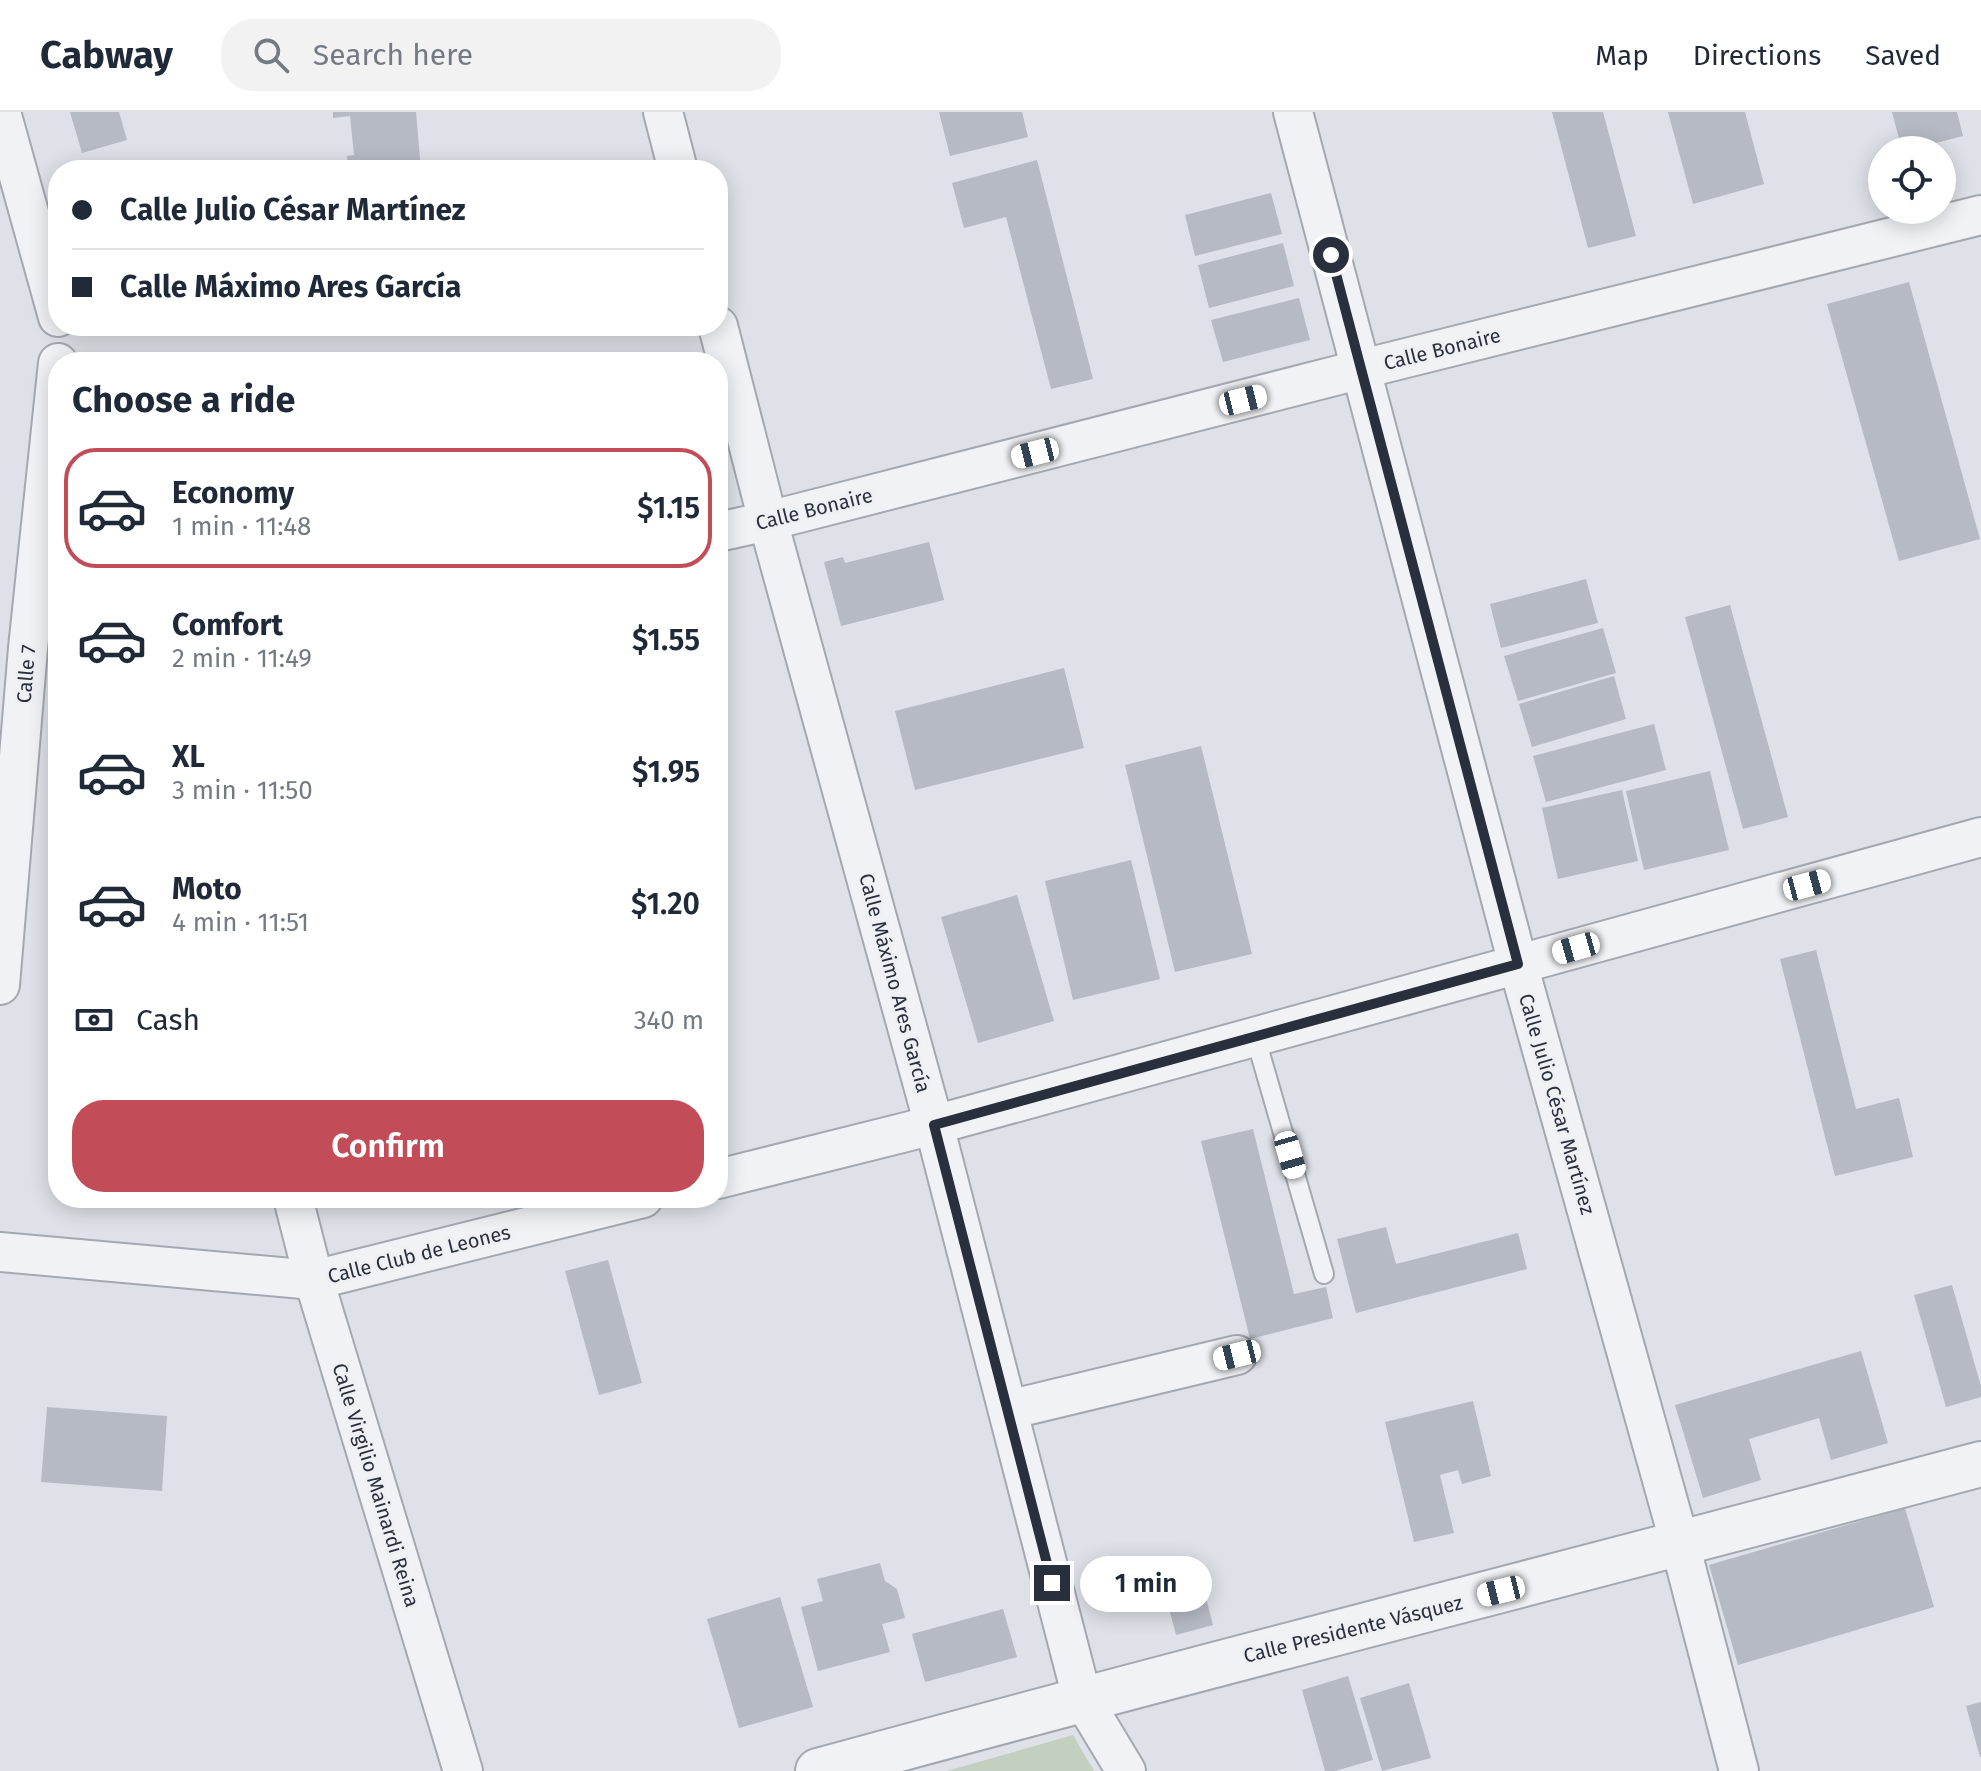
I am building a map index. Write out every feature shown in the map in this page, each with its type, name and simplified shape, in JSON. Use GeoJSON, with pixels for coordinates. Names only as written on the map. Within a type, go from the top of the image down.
{"type":"FeatureCollection","features":[{"type":"Feature","properties":{"kind":"street"},"geometry":{"type":"LineString","coordinates":[[1,112],[48,293]]}},
{"type":"Feature","properties":{"kind":"street"},"geometry":{"type":"LineString","coordinates":[[663,112],[675,160]]}},
{"type":"Feature","properties":{"kind":"street","name":"Calle Julio César Martínez"},"geometry":{"type":"LineString","coordinates":[[1293,112],[1518,964],[1680,1544],[1739,1771]]}},
{"type":"Feature","properties":{"kind":"street","name":"Calle Bonaire"},"geometry":{"type":"LineString","coordinates":[[728,530],[1981,215]]}},
{"type":"Feature","properties":{"kind":"street","name":"Calle Máximo Ares García"},"geometry":{"type":"LineString","coordinates":[[728,365],[934,1125],[1082,1698],[1126,1771]]}},
{"type":"Feature","properties":{"kind":"street","name":"Calle 7"},"geometry":{"type":"LineString","coordinates":[[0,985],[48,467]]}},
{"type":"Feature","properties":{"kind":"street"},"geometry":{"type":"LineString","coordinates":[[728,1176],[934,1125],[1981,837]]}},
{"type":"Feature","properties":{"kind":"street","name":"Calle Virgilio Mainardi Reina"},"geometry":{"type":"LineString","coordinates":[[296,1208],[314,1280],[463,1771]]}},
{"type":"Feature","properties":{"kind":"street","name":"Calle Club de Leones"},"geometry":{"type":"LineString","coordinates":[[0,1252],[314,1280],[592,1208]]}},
{"type":"Feature","properties":{"kind":"street"},"geometry":{"type":"LineString","coordinates":[[1008,1410],[1237,1355]]}},
{"type":"Feature","properties":{"kind":"street","name":"Calle Presidente Vásquez"},"geometry":{"type":"LineString","coordinates":[[818,1771],[1082,1698],[1981,1464]]}},
{"type":"Feature","properties":{"kind":"lane"},"geometry":{"type":"LineString","coordinates":[[1255,1036],[1324,1274]]}},
{"type":"Feature","properties":{"kind":"green space"},"geometry":{"type":"Polygon","coordinates":[[[1073,1735],[1094,1771],[947,1771],[1073,1735]]]}},
{"type":"Feature","properties":{"kind":"building"},"geometry":{"type":"Polygon","coordinates":[[[70,112],[119,112],[127,140],[82,153],[70,112]]]}},
{"type":"Feature","properties":{"kind":"building"},"geometry":{"type":"Polygon","coordinates":[[[333,112],[416,112],[420,160],[347,160],[347,156],[354,155],[350,116],[333,118],[333,112]]]}},
{"type":"Feature","properties":{"kind":"building"},"geometry":{"type":"Polygon","coordinates":[[[939,112],[1022,112],[1028,137],[950,156],[939,112]]]}},
{"type":"Feature","properties":{"kind":"building"},"geometry":{"type":"Polygon","coordinates":[[[1552,112],[1603,112],[1636,236],[1588,248],[1552,112]]]}},
{"type":"Feature","properties":{"kind":"building"},"geometry":{"type":"Polygon","coordinates":[[[1668,112],[1745,112],[1764,184],[1693,204],[1668,112]]]}},
{"type":"Feature","properties":{"kind":"building"},"geometry":{"type":"Polygon","coordinates":[[[1892,112],[1957,112],[1963,136],[1956,138],[1898,136],[1892,112]]]}},
{"type":"Feature","properties":{"kind":"building"},"geometry":{"type":"Polygon","coordinates":[[[1037,160],[1093,379],[1051,389],[1006,217],[964,228],[952,183],[1037,160]]]}},
{"type":"Feature","properties":{"kind":"building"},"geometry":{"type":"Polygon","coordinates":[[[1271,193],[1282,234],[1195,256],[1185,215],[1271,193]]]}},
{"type":"Feature","properties":{"kind":"building"},"geometry":{"type":"Polygon","coordinates":[[[1283,243],[1294,286],[1209,308],[1198,265],[1283,243]]]}},
{"type":"Feature","properties":{"kind":"building"},"geometry":{"type":"Polygon","coordinates":[[[1909,282],[1980,539],[1899,561],[1827,304],[1909,282]]]}},
{"type":"Feature","properties":{"kind":"building"},"geometry":{"type":"Polygon","coordinates":[[[1299,298],[1310,340],[1223,362],[1211,320],[1299,298]]]}},
{"type":"Feature","properties":{"kind":"building"},"geometry":{"type":"Polygon","coordinates":[[[929,542],[944,600],[841,626],[824,562],[843,557],[845,563],[929,542]]]}},
{"type":"Feature","properties":{"kind":"building"},"geometry":{"type":"Polygon","coordinates":[[[1586,579],[1598,623],[1501,648],[1490,604],[1586,579]]]}},
{"type":"Feature","properties":{"kind":"building"},"geometry":{"type":"Polygon","coordinates":[[[1730,605],[1788,817],[1743,829],[1685,617],[1730,605]]]}},
{"type":"Feature","properties":{"kind":"building"},"geometry":{"type":"Polygon","coordinates":[[[1603,628],[1616,673],[1518,701],[1504,656],[1603,628]]]}},
{"type":"Feature","properties":{"kind":"building"},"geometry":{"type":"Polygon","coordinates":[[[1064,668],[1084,748],[915,790],[895,711],[1064,668]]]}},
{"type":"Feature","properties":{"kind":"building"},"geometry":{"type":"Polygon","coordinates":[[[1614,676],[1626,719],[1532,747],[1519,704],[1614,676]]]}},
{"type":"Feature","properties":{"kind":"building"},"geometry":{"type":"Polygon","coordinates":[[[1654,724],[1666,770],[1546,802],[1533,756],[1654,724]]]}},
{"type":"Feature","properties":{"kind":"building"},"geometry":{"type":"Polygon","coordinates":[[[1201,746],[1252,954],[1175,972],[1125,765],[1201,746]]]}},
{"type":"Feature","properties":{"kind":"building"},"geometry":{"type":"Polygon","coordinates":[[[1710,771],[1729,850],[1644,870],[1626,791],[1710,771]]]}},
{"type":"Feature","properties":{"kind":"building"},"geometry":{"type":"Polygon","coordinates":[[[1622,790],[1638,861],[1558,879],[1542,808],[1622,790]]]}},
{"type":"Feature","properties":{"kind":"building"},"geometry":{"type":"Polygon","coordinates":[[[1131,860],[1160,979],[1073,1000],[1045,881],[1131,860]]]}},
{"type":"Feature","properties":{"kind":"building"},"geometry":{"type":"Polygon","coordinates":[[[1017,895],[1054,1021],[978,1043],[941,917],[1017,895]]]}},
{"type":"Feature","properties":{"kind":"building"},"geometry":{"type":"Polygon","coordinates":[[[1816,950],[1856,1109],[1899,1098],[1913,1157],[1835,1176],[1780,959],[1816,950]]]}},
{"type":"Feature","properties":{"kind":"building"},"geometry":{"type":"Polygon","coordinates":[[[1253,1129],[1294,1294],[1326,1287],[1333,1318],[1250,1339],[1201,1141],[1253,1129]]]}},
{"type":"Feature","properties":{"kind":"building"},"geometry":{"type":"Polygon","coordinates":[[[1386,1227],[1396,1264],[1518,1233],[1527,1269],[1356,1313],[1337,1239],[1386,1227]]]}},
{"type":"Feature","properties":{"kind":"building"},"geometry":{"type":"Polygon","coordinates":[[[608,1260],[642,1383],[599,1395],[565,1271],[608,1260]]]}},
{"type":"Feature","properties":{"kind":"building"},"geometry":{"type":"Polygon","coordinates":[[[1952,1285],[1981,1386],[1981,1397],[1946,1407],[1914,1295],[1952,1285]]]}},
{"type":"Feature","properties":{"kind":"building"},"geometry":{"type":"Polygon","coordinates":[[[1861,1351],[1888,1443],[1831,1460],[1819,1418],[1749,1439],[1761,1480],[1703,1498],[1675,1405],[1861,1351]]]}},
{"type":"Feature","properties":{"kind":"building"},"geometry":{"type":"Polygon","coordinates":[[[1473,1401],[1491,1476],[1462,1484],[1458,1470],[1440,1475],[1454,1533],[1414,1542],[1385,1422],[1473,1401]]]}},
{"type":"Feature","properties":{"kind":"building"},"geometry":{"type":"Polygon","coordinates":[[[47,1407],[167,1416],[162,1491],[41,1482],[47,1407]]]}},
{"type":"Feature","properties":{"kind":"building"},"geometry":{"type":"Polygon","coordinates":[[[1905,1508],[1934,1607],[1738,1665],[1709,1565],[1905,1508]]]}},
{"type":"Feature","properties":{"kind":"building"},"geometry":{"type":"Polygon","coordinates":[[[1196,1560],[1213,1625],[1176,1635],[1159,1570],[1196,1560]]]}},
{"type":"Feature","properties":{"kind":"building"},"geometry":{"type":"Polygon","coordinates":[[[880,1563],[885,1581],[897,1589],[905,1618],[882,1624],[890,1652],[818,1671],[801,1607],[823,1601],[817,1579],[880,1563]]]}},
{"type":"Feature","properties":{"kind":"building"},"geometry":{"type":"Polygon","coordinates":[[[780,1597],[813,1707],[739,1728],[707,1619],[780,1597]]]}},
{"type":"Feature","properties":{"kind":"building"},"geometry":{"type":"Polygon","coordinates":[[[1003,1609],[1017,1657],[925,1682],[912,1634],[1003,1609]]]}},
{"type":"Feature","properties":{"kind":"building"},"geometry":{"type":"Polygon","coordinates":[[[1348,1676],[1373,1760],[1325,1771],[1302,1690],[1348,1676]]]}},
{"type":"Feature","properties":{"kind":"building"},"geometry":{"type":"Polygon","coordinates":[[[1409,1683],[1431,1758],[1382,1771],[1360,1698],[1409,1683]]]}},
{"type":"Feature","properties":{"kind":"building"},"geometry":{"type":"Polygon","coordinates":[[[1981,1702],[1981,1757],[1980,1757],[1966,1706],[1981,1702]]]}},
{"type":"Feature","properties":{"kind":"route"},"geometry":{"type":"LineString","coordinates":[[1052,1583],[934,1125],[1518,964],[1331,255]]}}]}
